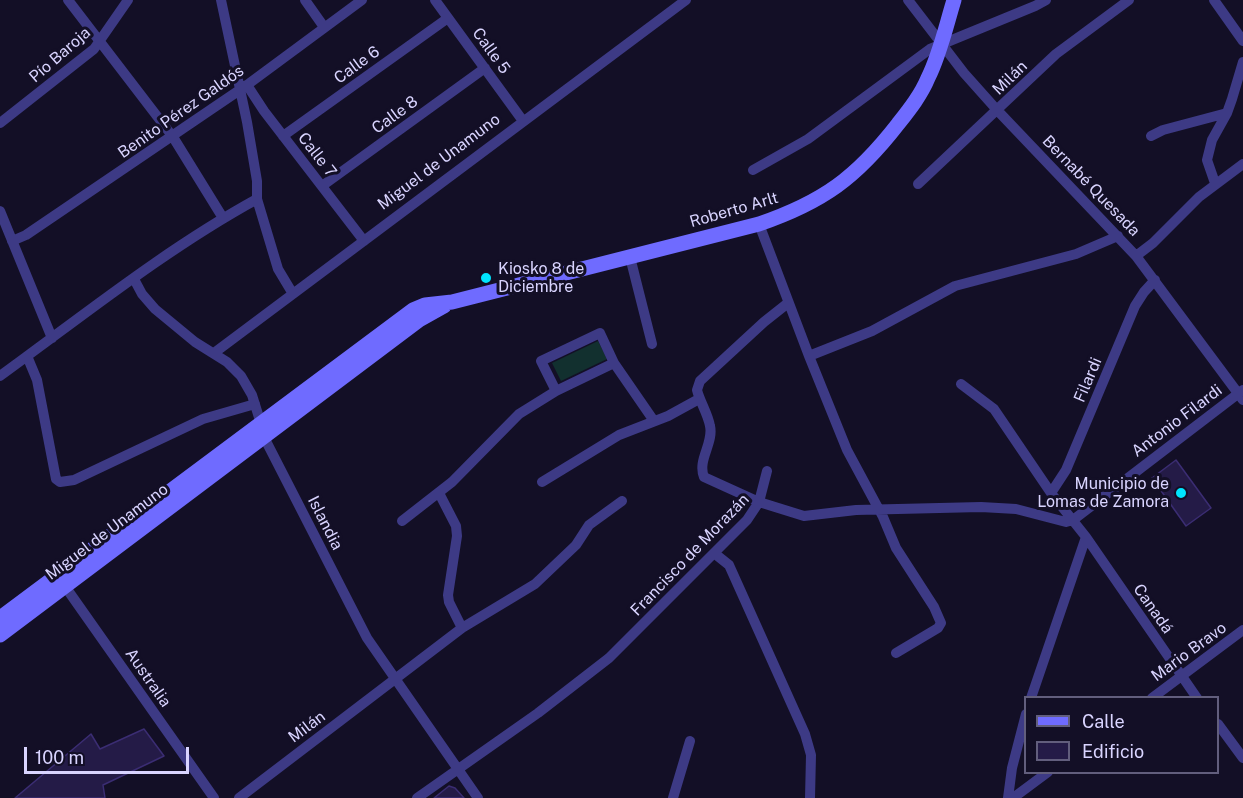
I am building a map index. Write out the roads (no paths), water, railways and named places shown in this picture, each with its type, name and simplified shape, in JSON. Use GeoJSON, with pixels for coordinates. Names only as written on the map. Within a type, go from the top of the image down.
{"type":"FeatureCollection","features":[{"type":"Feature","properties":{"kind":"street"},"geometry":{"type":"LineString","coordinates":[[68,0],[173,136],[222,218]]}},
{"type":"Feature","properties":{"kind":"street","name":"Pío Baroja"},"geometry":{"type":"LineString","coordinates":[[0,123],[88,55],[101,41],[128,0]]}},
{"type":"Feature","properties":{"kind":"street"},"geometry":{"type":"LineString","coordinates":[[221,0],[243,88],[257,199],[278,270],[293,294]]}},
{"type":"Feature","properties":{"kind":"street"},"geometry":{"type":"LineString","coordinates":[[305,0],[324,27]]}},
{"type":"Feature","properties":{"kind":"street","name":"Benito Pérez Galdós"},"geometry":{"type":"LineString","coordinates":[[12,241],[26,235],[243,88],[362,0]]}},
{"type":"Feature","properties":{"kind":"street","name":"Calle 5"},"geometry":{"type":"LineString","coordinates":[[435,0],[523,121]]}},
{"type":"Feature","properties":{"kind":"street","name":"Miguel de Unamuno"},"geometry":{"type":"LineString","coordinates":[[214,353],[686,0]]}},
{"type":"Feature","properties":{"kind":"street","name":"Bernabé Quesada"},"geometry":{"type":"LineString","coordinates":[[908,0],[941,44],[998,110],[1136,256],[1241,394]]}},
{"type":"Feature","properties":{"kind":"street","name":"Roberto Arlt"},"geometry":{"type":"LineString","coordinates":[[262,430],[413,310],[425,305],[452,302],[759,224],[785,215],[842,184],[887,138],[920,93],[928,79],[941,44],[954,0]]}},
{"type":"Feature","properties":{"kind":"street"},"geometry":{"type":"LineString","coordinates":[[753,170],[808,139],[930,50],[1046,0]]}},
{"type":"Feature","properties":{"kind":"street","name":"Milán"},"geometry":{"type":"LineString","coordinates":[[918,184],[1065,47],[1129,0]]}},
{"type":"Feature","properties":{"kind":"street"},"geometry":{"type":"LineString","coordinates":[[1214,0],[1243,41]]}},
{"type":"Feature","properties":{"kind":"street","name":"Calle 6"},"geometry":{"type":"LineString","coordinates":[[283,136],[448,18]]}},
{"type":"Feature","properties":{"kind":"street"},"geometry":{"type":"LineString","coordinates":[[1215,183],[1207,160],[1212,140],[1227,113],[1243,62]]}},
{"type":"Feature","properties":{"kind":"street","name":"Calle 8"},"geometry":{"type":"LineString","coordinates":[[322,186],[485,68]]}},
{"type":"Feature","properties":{"kind":"street","name":"Calle 7"},"geometry":{"type":"LineString","coordinates":[[243,88],[364,241]]}},
{"type":"Feature","properties":{"kind":"street"},"geometry":{"type":"LineString","coordinates":[[1152,136],[1163,130],[1227,113]]}},
{"type":"Feature","properties":{"kind":"street"},"geometry":{"type":"LineString","coordinates":[[1136,256],[1153,243],[1215,183],[1243,164]]}},
{"type":"Feature","properties":{"kind":"street"},"geometry":{"type":"LineString","coordinates":[[0,376],[222,218],[257,199]]}},
{"type":"Feature","properties":{"kind":"street"},"geometry":{"type":"LineString","coordinates":[[0,211],[52,338]]}},
{"type":"Feature","properties":{"kind":"street"},"geometry":{"type":"LineString","coordinates":[[759,224],[808,356],[847,450],[896,548],[934,607],[940,623],[938,628],[896,653]]}},
{"type":"Feature","properties":{"kind":"street"},"geometry":{"type":"LineString","coordinates":[[808,356],[872,331],[955,286],[1076,254],[1118,236]]}},
{"type":"Feature","properties":{"kind":"street"},"geometry":{"type":"LineString","coordinates":[[630,257],[652,344]]}},
{"type":"Feature","properties":{"kind":"street","name":"Islandia"},"geometry":{"type":"LineString","coordinates":[[134,279],[142,294],[155,309],[242,376],[255,404],[262,430],[367,638],[478,798]]}},
{"type":"Feature","properties":{"kind":"street","name":"Filardi"},"geometry":{"type":"LineString","coordinates":[[1051,493],[1066,470],[1135,306],[1143,292],[1155,280]]}},
{"type":"Feature","properties":{"kind":"street"},"geometry":{"type":"LineString","coordinates":[[767,471],[759,502],[708,480],[702,474],[711,425],[697,390],[700,381],[788,303]]}},
{"type":"Feature","properties":{"kind":"street"},"geometry":{"type":"LineString","coordinates":[[556,391],[541,361],[600,333],[614,363],[654,421]]}},
{"type":"Feature","properties":{"kind":"street"},"geometry":{"type":"LineString","coordinates":[[27,356],[38,380],[56,479],[60,482],[74,480],[203,419],[255,404]]}},
{"type":"Feature","properties":{"kind":"street"},"geometry":{"type":"LineString","coordinates":[[402,520],[439,493],[519,414],[556,391],[614,363]]}},
{"type":"Feature","properties":{"kind":"street"},"geometry":{"type":"LineString","coordinates":[[961,384],[994,409],[1051,493]]}},
{"type":"Feature","properties":{"kind":"street","name":"Antonio Filardi"},"geometry":{"type":"LineString","coordinates":[[1073,520],[1241,394]]}},
{"type":"Feature","properties":{"kind":"street"},"geometry":{"type":"LineString","coordinates":[[542,482],[619,435],[668,416],[699,399]]}},
{"type":"Feature","properties":{"kind":"street","name":"Miguel de Unamuno"},"geometry":{"type":"LineString","coordinates":[[0,635],[61,581],[262,430]]}},
{"type":"Feature","properties":{"kind":"street"},"geometry":{"type":"LineString","coordinates":[[439,493],[456,526],[457,543],[448,595],[449,602],[462,628]]}},
{"type":"Feature","properties":{"kind":"street","name":"Canadá"},"geometry":{"type":"LineString","coordinates":[[1051,493],[1086,537],[1196,696]]}},
{"type":"Feature","properties":{"kind":"street","name":"Milán"},"geometry":{"type":"LineString","coordinates":[[239,798],[462,628],[536,584],[576,544],[589,525],[622,501]]}},
{"type":"Feature","properties":{"kind":"street","name":"Francisco de Morazán"},"geometry":{"type":"LineString","coordinates":[[417,798],[538,713],[609,658],[747,520],[759,502],[804,516],[879,510],[981,507],[1025,510],[1066,522],[1073,520]]}},
{"type":"Feature","properties":{"kind":"street"},"geometry":{"type":"LineString","coordinates":[[1032,696],[1086,537]]}},
{"type":"Feature","properties":{"kind":"street"},"geometry":{"type":"LineString","coordinates":[[714,553],[729,566],[805,734],[811,755],[810,798]]}},
{"type":"Feature","properties":{"kind":"street","name":"Miguel de Unamuno"},"geometry":{"type":"LineString","coordinates":[[0,618],[61,581]]}},
{"type":"Feature","properties":{"kind":"street","name":"Australia"},"geometry":{"type":"LineString","coordinates":[[61,581],[214,798]]}},
{"type":"Feature","properties":{"kind":"street","name":"Mario Bravo"},"geometry":{"type":"LineString","coordinates":[[1155,696],[1243,630]]}},
{"type":"Feature","properties":{"kind":"street"},"geometry":{"type":"LineString","coordinates":[[1010,798],[1012,768],[1024,722]]}},
{"type":"Feature","properties":{"kind":"street"},"geometry":{"type":"LineString","coordinates":[[1219,725],[1243,758]]}},
{"type":"Feature","properties":{"kind":"street"},"geometry":{"type":"LineString","coordinates":[[673,798],[690,741]]}},
{"type":"Feature","properties":{"kind":"street"},"geometry":{"type":"LineString","coordinates":[[1010,798],[1045,774]]}},
{"type":"Feature","properties":{"kind":"place","name":"Kiosko 8 de Diciembre"},"geometry":{"type":"Point","coordinates":[486,278]}},
{"type":"Feature","properties":{"kind":"place","name":"Municipio de Lomas de Zamora"},"geometry":{"type":"Point","coordinates":[1181,493]}}]}
